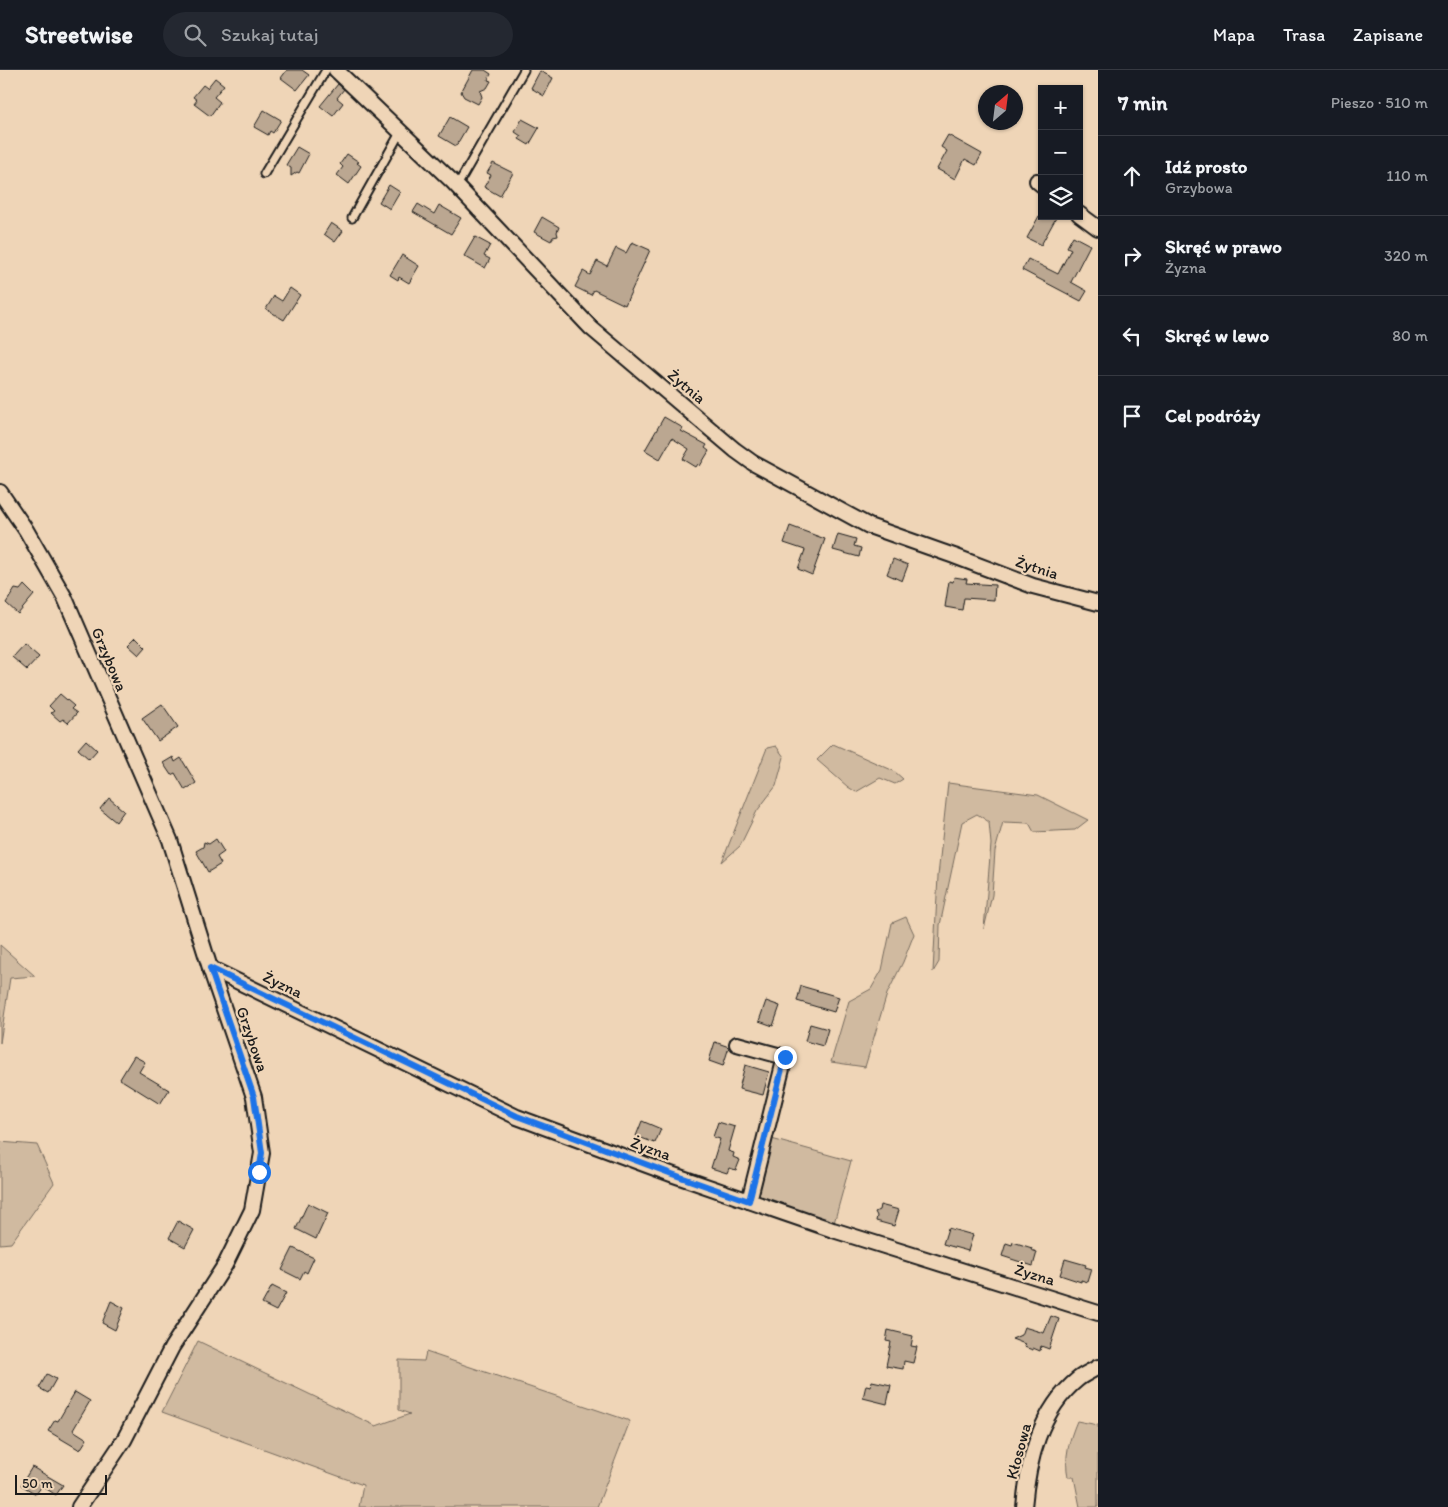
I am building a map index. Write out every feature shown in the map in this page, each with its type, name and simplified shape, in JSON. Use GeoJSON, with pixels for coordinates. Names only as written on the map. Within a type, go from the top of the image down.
{"type":"FeatureCollection","features":[{"type":"Feature","properties":{"kind":"street","name":"Żytnia"},"geometry":{"type":"LineString","coordinates":[[336,70],[457,186],[591,328],[735,450],[753,463],[869,526],[1033,586],[1098,603]]}},
{"type":"Feature","properties":{"kind":"street"},"geometry":{"type":"LineString","coordinates":[[1083,217],[1098,228]]}},
{"type":"Feature","properties":{"kind":"street","name":"Grzybowa"},"geometry":{"type":"LineString","coordinates":[[0,492],[47,564],[69,607],[170,840],[210,968],[254,1097],[262,1153],[252,1210],[225,1265],[172,1347],[124,1440],[84,1505]]}},
{"type":"Feature","properties":{"kind":"street","name":"Żyzna"},"geometry":{"type":"LineString","coordinates":[[210,968],[517,1116],[672,1174],[833,1230],[1098,1313]]}},
{"type":"Feature","properties":{"kind":"street"},"geometry":{"type":"LineString","coordinates":[[737,1044],[785,1057],[749,1201]]}},
{"type":"Feature","properties":{"kind":"street","name":"Kłosowa"},"geometry":{"type":"LineString","coordinates":[[1024,1507],[1027,1475],[1045,1419],[1061,1396],[1078,1379],[1098,1367]]}},
{"type":"Feature","properties":{"kind":"lane"},"geometry":{"type":"LineString","coordinates":[[264,174],[326,70]]}},
{"type":"Feature","properties":{"kind":"lane"},"geometry":{"type":"LineString","coordinates":[[457,186],[524,70]]}},
{"type":"Feature","properties":{"kind":"lane"},"geometry":{"type":"LineString","coordinates":[[352,218],[401,131]]}},
{"type":"Feature","properties":{"kind":"shaded area"},"geometry":{"type":"Polygon","coordinates":[[[833,744],[894,771],[903,779],[895,784],[880,778],[856,792],[817,760],[833,744]]]}},
{"type":"Feature","properties":{"kind":"shaded area"},"geometry":{"type":"Polygon","coordinates":[[[776,746],[784,757],[776,786],[757,811],[740,846],[722,862],[767,748],[776,746]]]}},
{"type":"Feature","properties":{"kind":"shaded area"},"geometry":{"type":"Polygon","coordinates":[[[948,783],[1038,795],[1088,820],[1075,830],[1034,832],[1029,823],[1003,822],[995,851],[992,895],[984,929],[991,844],[989,822],[977,814],[962,822],[940,925],[939,962],[933,972],[938,876],[948,783]]]}},
{"type":"Feature","properties":{"kind":"shaded area"},"geometry":{"type":"Polygon","coordinates":[[[906,917],[914,934],[887,994],[865,1067],[831,1062],[849,1001],[871,989],[882,970],[892,923],[906,917]]]}},
{"type":"Feature","properties":{"kind":"shaded area"},"geometry":{"type":"Polygon","coordinates":[[[0,945],[35,976],[10,978],[0,1043],[0,945]]]}},
{"type":"Feature","properties":{"kind":"shaded area"},"geometry":{"type":"Polygon","coordinates":[[[768,1138],[851,1161],[834,1223],[758,1198],[768,1138]]]}},
{"type":"Feature","properties":{"kind":"shaded area"},"geometry":{"type":"Polygon","coordinates":[[[0,1142],[37,1145],[54,1183],[11,1243],[0,1244],[0,1142]]]}},
{"type":"Feature","properties":{"kind":"shaded area"},"geometry":{"type":"Polygon","coordinates":[[[198,1341],[376,1426],[410,1414],[399,1410],[399,1360],[424,1361],[426,1352],[630,1421],[597,1507],[359,1507],[363,1485],[162,1412],[198,1341]]]}},
{"type":"Feature","properties":{"kind":"shaded area"},"geometry":{"type":"Polygon","coordinates":[[[1077,1421],[1098,1425],[1098,1507],[1080,1507],[1074,1477],[1068,1477],[1068,1449],[1077,1421]]]}},
{"type":"Feature","properties":{"kind":"building"},"geometry":{"type":"Polygon","coordinates":[[[287,70],[302,70],[309,75],[297,90],[281,78],[287,70]]]}},
{"type":"Feature","properties":{"kind":"building"},"geometry":{"type":"Polygon","coordinates":[[[473,70],[485,70],[491,74],[488,80],[491,81],[487,88],[480,91],[482,97],[478,104],[464,97],[461,92],[473,70]]]}},
{"type":"Feature","properties":{"kind":"building"},"geometry":{"type":"Polygon","coordinates":[[[540,71],[553,78],[544,96],[531,88],[540,71]]]}},
{"type":"Feature","properties":{"kind":"building"},"geometry":{"type":"Polygon","coordinates":[[[215,78],[224,85],[214,97],[220,102],[210,116],[194,104],[197,100],[193,97],[203,85],[207,88],[215,78]]]}},
{"type":"Feature","properties":{"kind":"building"},"geometry":{"type":"Polygon","coordinates":[[[338,84],[344,89],[337,98],[343,103],[333,116],[320,106],[338,84]]]}},
{"type":"Feature","properties":{"kind":"building"},"geometry":{"type":"Polygon","coordinates":[[[264,110],[281,120],[273,133],[270,131],[268,135],[254,127],[264,110]]]}},
{"type":"Feature","properties":{"kind":"building"},"geometry":{"type":"Polygon","coordinates":[[[450,117],[467,127],[456,146],[439,136],[450,117]]]}},
{"type":"Feature","properties":{"kind":"building"},"geometry":{"type":"Polygon","coordinates":[[[522,119],[539,128],[529,145],[519,139],[521,136],[515,132],[522,119]]]}},
{"type":"Feature","properties":{"kind":"building"},"geometry":{"type":"Polygon","coordinates":[[[948,135],[982,154],[976,165],[965,159],[955,179],[937,169],[947,151],[941,147],[948,135]]]}},
{"type":"Feature","properties":{"kind":"building"},"geometry":{"type":"Polygon","coordinates":[[[297,147],[309,154],[299,173],[297,172],[291,176],[291,168],[286,165],[297,147]]]}},
{"type":"Feature","properties":{"kind":"building"},"geometry":{"type":"Polygon","coordinates":[[[347,154],[359,162],[357,163],[361,166],[349,184],[337,175],[343,167],[340,164],[347,154]]]}},
{"type":"Feature","properties":{"kind":"building"},"geometry":{"type":"Polygon","coordinates":[[[493,163],[513,173],[500,196],[484,187],[491,175],[487,173],[493,163]]]}},
{"type":"Feature","properties":{"kind":"building"},"geometry":{"type":"Polygon","coordinates":[[[389,185],[400,192],[390,209],[379,202],[389,185]]]}},
{"type":"Feature","properties":{"kind":"building"},"geometry":{"type":"Polygon","coordinates":[[[418,204],[434,214],[439,205],[461,218],[451,234],[413,212],[418,204]]]}},
{"type":"Feature","properties":{"kind":"building"},"geometry":{"type":"Polygon","coordinates":[[[542,217],[559,227],[558,236],[553,237],[551,241],[534,232],[542,217]]]}},
{"type":"Feature","properties":{"kind":"building"},"geometry":{"type":"Polygon","coordinates":[[[1038,218],[1038,220],[1055,220],[1041,245],[1027,238],[1038,218]]]}},
{"type":"Feature","properties":{"kind":"building"},"geometry":{"type":"Polygon","coordinates":[[[331,223],[343,231],[335,242],[324,234],[331,223]]]}},
{"type":"Feature","properties":{"kind":"building"},"geometry":{"type":"Polygon","coordinates":[[[1073,236],[1090,245],[1071,282],[1087,291],[1081,301],[1022,270],[1028,259],[1058,274],[1071,249],[1067,247],[1073,236]]]}},
{"type":"Feature","properties":{"kind":"building"},"geometry":{"type":"Polygon","coordinates":[[[475,237],[490,245],[484,256],[490,259],[485,268],[464,256],[475,237]]]}},
{"type":"Feature","properties":{"kind":"building"},"geometry":{"type":"Polygon","coordinates":[[[632,242],[650,250],[625,305],[594,290],[591,295],[575,287],[583,271],[590,275],[597,261],[607,266],[616,248],[626,253],[632,242]]]}},
{"type":"Feature","properties":{"kind":"building"},"geometry":{"type":"Polygon","coordinates":[[[402,255],[419,266],[409,283],[399,277],[398,280],[390,275],[402,255]]]}},
{"type":"Feature","properties":{"kind":"building"},"geometry":{"type":"Polygon","coordinates":[[[290,288],[300,295],[284,320],[266,309],[274,296],[282,301],[290,288]]]}},
{"type":"Feature","properties":{"kind":"building"},"geometry":{"type":"Polygon","coordinates":[[[664,417],[683,428],[681,431],[707,445],[705,448],[709,451],[700,466],[698,464],[696,467],[683,459],[689,449],[672,438],[660,459],[645,450],[664,417]]]}},
{"type":"Feature","properties":{"kind":"building"},"geometry":{"type":"Polygon","coordinates":[[[790,526],[825,539],[812,575],[798,569],[805,550],[784,543],[790,526]]]}},
{"type":"Feature","properties":{"kind":"building"},"geometry":{"type":"Polygon","coordinates":[[[838,534],[856,539],[854,546],[861,548],[859,557],[833,550],[838,534]]]}},
{"type":"Feature","properties":{"kind":"building"},"geometry":{"type":"Polygon","coordinates":[[[893,559],[908,565],[902,581],[887,574],[893,559]]]}},
{"type":"Feature","properties":{"kind":"building"},"geometry":{"type":"Polygon","coordinates":[[[954,577],[967,579],[966,583],[995,585],[994,600],[964,598],[962,610],[945,607],[949,581],[953,582],[954,577]]]}},
{"type":"Feature","properties":{"kind":"building"},"geometry":{"type":"Polygon","coordinates":[[[24,585],[34,595],[18,614],[6,603],[15,589],[20,590],[24,585]]]}},
{"type":"Feature","properties":{"kind":"building"},"geometry":{"type":"Polygon","coordinates":[[[136,637],[146,647],[139,655],[128,645],[136,637]]]}},
{"type":"Feature","properties":{"kind":"building"},"geometry":{"type":"Polygon","coordinates":[[[24,644],[39,657],[27,670],[12,657],[24,644]]]}},
{"type":"Feature","properties":{"kind":"building"},"geometry":{"type":"Polygon","coordinates":[[[60,694],[74,706],[71,709],[77,713],[68,723],[63,719],[60,721],[51,713],[54,711],[49,706],[60,694]]]}},
{"type":"Feature","properties":{"kind":"building"},"geometry":{"type":"Polygon","coordinates":[[[162,704],[178,727],[158,741],[142,718],[162,704]]]}},
{"type":"Feature","properties":{"kind":"building"},"geometry":{"type":"Polygon","coordinates":[[[86,740],[97,750],[89,759],[78,749],[86,740]]]}},
{"type":"Feature","properties":{"kind":"building"},"geometry":{"type":"Polygon","coordinates":[[[173,757],[175,762],[181,758],[196,783],[185,790],[175,773],[171,775],[163,763],[173,757]]]}},
{"type":"Feature","properties":{"kind":"building"},"geometry":{"type":"Polygon","coordinates":[[[109,798],[124,811],[116,822],[100,809],[109,798]]]}},
{"type":"Feature","properties":{"kind":"building"},"geometry":{"type":"Polygon","coordinates":[[[216,839],[224,852],[217,857],[221,864],[208,872],[196,851],[203,847],[204,842],[209,844],[216,839]]]}},
{"type":"Feature","properties":{"kind":"building"},"geometry":{"type":"Polygon","coordinates":[[[801,986],[839,997],[834,1012],[797,1001],[801,986]]]}},
{"type":"Feature","properties":{"kind":"building"},"geometry":{"type":"Polygon","coordinates":[[[766,1001],[780,1006],[773,1026],[759,1021],[766,1001]]]}},
{"type":"Feature","properties":{"kind":"building"},"geometry":{"type":"Polygon","coordinates":[[[810,1024],[828,1029],[823,1046],[805,1041],[810,1024]]]}},
{"type":"Feature","properties":{"kind":"building"},"geometry":{"type":"Polygon","coordinates":[[[715,1042],[729,1047],[723,1066],[709,1061],[715,1042]]]}},
{"type":"Feature","properties":{"kind":"building"},"geometry":{"type":"Polygon","coordinates":[[[134,1056],[145,1062],[139,1072],[169,1090],[160,1104],[120,1079],[134,1056]]]}},
{"type":"Feature","properties":{"kind":"building"},"geometry":{"type":"Polygon","coordinates":[[[745,1065],[769,1072],[763,1095],[739,1089],[745,1065]]]}},
{"type":"Feature","properties":{"kind":"building"},"geometry":{"type":"Polygon","coordinates":[[[642,1121],[661,1129],[655,1143],[636,1136],[642,1121]]]}},
{"type":"Feature","properties":{"kind":"building"},"geometry":{"type":"Polygon","coordinates":[[[718,1122],[735,1127],[728,1151],[734,1153],[733,1157],[740,1160],[736,1170],[729,1168],[727,1173],[711,1168],[720,1139],[713,1137],[718,1122]]]}},
{"type":"Feature","properties":{"kind":"building"},"geometry":{"type":"Polygon","coordinates":[[[308,1203],[328,1213],[316,1239],[296,1229],[308,1203]]]}},
{"type":"Feature","properties":{"kind":"building"},"geometry":{"type":"Polygon","coordinates":[[[880,1205],[899,1210],[894,1226],[876,1221],[877,1216],[875,1212],[879,1210],[880,1205]]]}},
{"type":"Feature","properties":{"kind":"building"},"geometry":{"type":"Polygon","coordinates":[[[178,1221],[194,1230],[185,1247],[169,1238],[178,1221]]]}},
{"type":"Feature","properties":{"kind":"building"},"geometry":{"type":"Polygon","coordinates":[[[948,1228],[973,1235],[968,1251],[943,1244],[948,1228]]]}},
{"type":"Feature","properties":{"kind":"building"},"geometry":{"type":"Polygon","coordinates":[[[1013,1242],[1032,1248],[1031,1250],[1037,1252],[1033,1266],[1002,1256],[1006,1243],[1012,1245],[1013,1242]]]}},
{"type":"Feature","properties":{"kind":"building"},"geometry":{"type":"Polygon","coordinates":[[[293,1248],[314,1258],[307,1273],[304,1271],[300,1279],[282,1270],[293,1248]]]}},
{"type":"Feature","properties":{"kind":"building"},"geometry":{"type":"Polygon","coordinates":[[[1065,1259],[1086,1265],[1085,1267],[1092,1269],[1088,1282],[1081,1280],[1081,1282],[1060,1275],[1065,1259]]]}},
{"type":"Feature","properties":{"kind":"building"},"geometry":{"type":"Polygon","coordinates":[[[272,1286],[286,1293],[276,1311],[262,1304],[272,1286]]]}},
{"type":"Feature","properties":{"kind":"building"},"geometry":{"type":"Polygon","coordinates":[[[111,1301],[124,1308],[115,1330],[102,1323],[111,1301]]]}},
{"type":"Feature","properties":{"kind":"building"},"geometry":{"type":"Polygon","coordinates":[[[1051,1316],[1059,1319],[1049,1349],[1041,1346],[1040,1351],[1033,1348],[1033,1350],[1024,1347],[1025,1344],[1012,1339],[1021,1335],[1024,1327],[1044,1333],[1051,1316]]]}},
{"type":"Feature","properties":{"kind":"building"},"geometry":{"type":"Polygon","coordinates":[[[888,1330],[913,1336],[911,1346],[917,1347],[913,1363],[904,1361],[903,1369],[886,1366],[891,1342],[886,1341],[888,1330]]]}},
{"type":"Feature","properties":{"kind":"building"},"geometry":{"type":"Polygon","coordinates":[[[47,1374],[56,1379],[48,1393],[39,1388],[47,1374]]]}},
{"type":"Feature","properties":{"kind":"building"},"geometry":{"type":"Polygon","coordinates":[[[872,1381],[891,1385],[887,1404],[863,1398],[866,1385],[871,1386],[872,1381]]]}},
{"type":"Feature","properties":{"kind":"building"},"geometry":{"type":"Polygon","coordinates":[[[75,1392],[90,1401],[73,1430],[87,1439],[80,1450],[48,1431],[55,1420],[58,1421],[75,1392]]]}},
{"type":"Feature","properties":{"kind":"building"},"geometry":{"type":"Polygon","coordinates":[[[32,1467],[63,1485],[56,1495],[42,1486],[36,1494],[21,1485],[32,1467]]]}},
{"type":"Feature","properties":{"kind":"route"},"geometry":{"type":"LineString","coordinates":[[259,1172],[262,1153],[254,1097],[210,968],[517,1116],[749,1201],[785,1057]]}}]}
